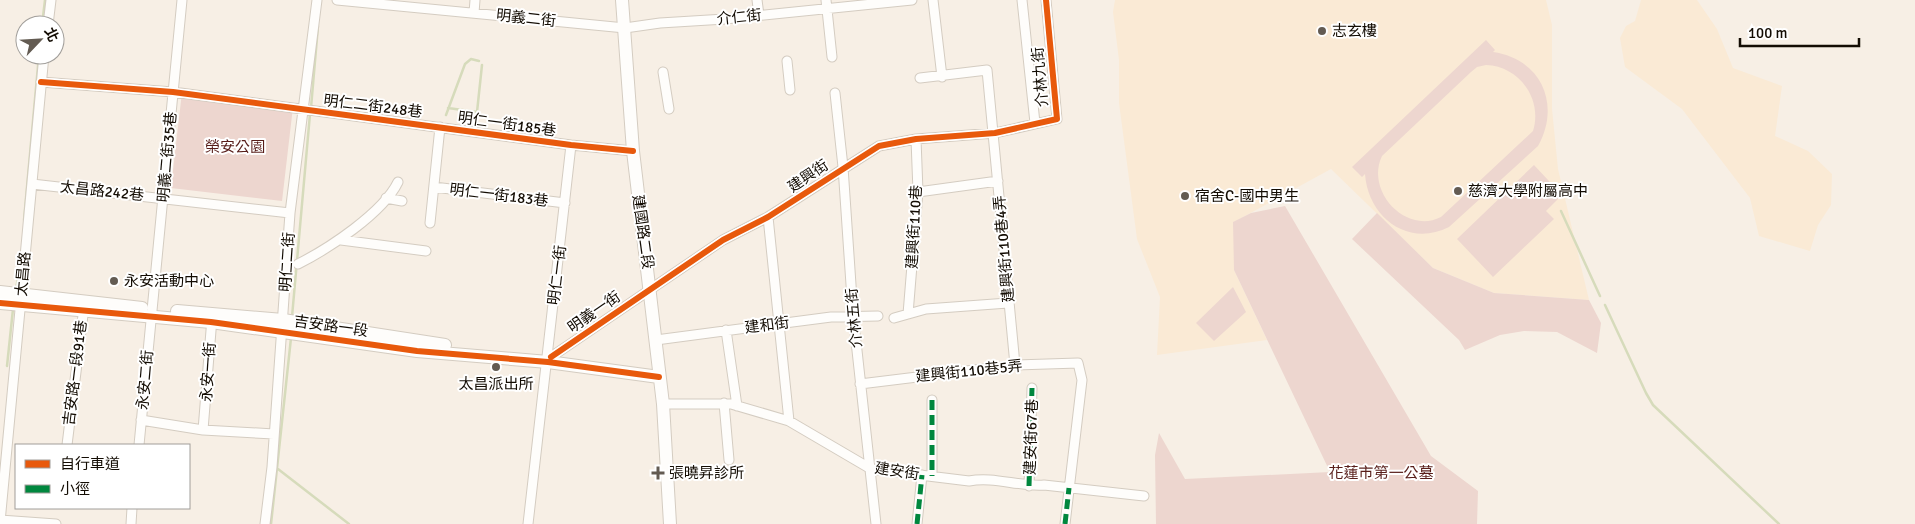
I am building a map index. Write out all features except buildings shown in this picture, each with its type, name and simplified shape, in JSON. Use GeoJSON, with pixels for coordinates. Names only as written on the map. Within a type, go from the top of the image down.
{"type":"FeatureCollection","features":[{"type":"Feature","properties":{"kind":"street"},"geometry":{"type":"LineString","coordinates":[[49,15],[50,0]]}},
{"type":"Feature","properties":{"kind":"street","name":"明義二街35巷"},"geometry":{"type":"LineString","coordinates":[[151,314],[182,0]]}},
{"type":"Feature","properties":{"kind":"street","name":"明仁二街"},"geometry":{"type":"LineString","coordinates":[[265,524],[283,326],[290,213],[317,0]]}},
{"type":"Feature","properties":{"kind":"street","name":"明義二街"},"geometry":{"type":"LineString","coordinates":[[337,0],[625,28]]}},
{"type":"Feature","properties":{"kind":"street"},"geometry":{"type":"LineString","coordinates":[[474,13],[475,0]]}},
{"type":"Feature","properties":{"kind":"street","name":"建國路二段"},"geometry":{"type":"LineString","coordinates":[[622,0],[633,151],[651,288],[663,404],[670,524]]}},
{"type":"Feature","properties":{"kind":"street"},"geometry":{"type":"LineString","coordinates":[[758,0],[759,15]]}},
{"type":"Feature","properties":{"kind":"street","name":"介仁街"},"geometry":{"type":"LineString","coordinates":[[625,28],[660,23],[759,15],[826,4],[912,0]]}},
{"type":"Feature","properties":{"kind":"street"},"geometry":{"type":"LineString","coordinates":[[920,78],[942,77],[933,0]]}},
{"type":"Feature","properties":{"kind":"street"},"geometry":{"type":"LineString","coordinates":[[1022,0],[1035,123]]}},
{"type":"Feature","properties":{"kind":"street","name":"介林九街"},"geometry":{"type":"LineString","coordinates":[[995,133],[1057,119],[1046,0]]}},
{"type":"Feature","properties":{"kind":"street"},"geometry":{"type":"LineString","coordinates":[[826,4],[832,57]]}},
{"type":"Feature","properties":{"kind":"street"},"geometry":{"type":"LineString","coordinates":[[787,61],[790,90]]}},
{"type":"Feature","properties":{"kind":"street","name":"太昌路"},"geometry":{"type":"LineString","coordinates":[[0,521],[43,65]]}},
{"type":"Feature","properties":{"kind":"street","name":"建興街110巷4弄"},"geometry":{"type":"LineString","coordinates":[[942,77],[987,70],[995,133],[1008,304],[1015,365]]}},
{"type":"Feature","properties":{"kind":"street"},"geometry":{"type":"LineString","coordinates":[[663,72],[669,109]]}},
{"type":"Feature","properties":{"kind":"street","name":"明仁二街248巷"},"geometry":{"type":"LineString","coordinates":[[42,82],[173,92],[440,127]]}},
{"type":"Feature","properties":{"kind":"street","name":"介林五街"},"geometry":{"type":"LineString","coordinates":[[835,93],[844,166],[853,317],[876,524]]}},
{"type":"Feature","properties":{"kind":"street"},"geometry":{"type":"LineString","coordinates":[[430,223],[440,127]]}},
{"type":"Feature","properties":{"kind":"street","name":"明仁一街185巷"},"geometry":{"type":"LineString","coordinates":[[440,127],[571,145],[633,151]]}},
{"type":"Feature","properties":{"kind":"street","name":"建興街"},"geometry":{"type":"LineString","coordinates":[[651,288],[723,240],[768,217],[844,166],[879,146],[916,138],[995,133]]}},
{"type":"Feature","properties":{"kind":"street","name":"建興街110巷"},"geometry":{"type":"LineString","coordinates":[[908,314],[918,192],[916,138]]}},
{"type":"Feature","properties":{"kind":"street","name":"明仁一街"},"geometry":{"type":"LineString","coordinates":[[528,524],[571,145]]}},
{"type":"Feature","properties":{"kind":"street"},"geometry":{"type":"LineString","coordinates":[[918,192],[998,181]]}},
{"type":"Feature","properties":{"kind":"street"},"geometry":{"type":"LineString","coordinates":[[298,264],[341,240],[386,198],[398,182]]}},
{"type":"Feature","properties":{"kind":"street","name":"太昌路242巷"},"geometry":{"type":"LineString","coordinates":[[32,184],[290,213]]}},
{"type":"Feature","properties":{"kind":"street","name":"明仁一街183巷"},"geometry":{"type":"LineString","coordinates":[[434,187],[565,203]]}},
{"type":"Feature","properties":{"kind":"street"},"geometry":{"type":"LineString","coordinates":[[386,198],[402,201]]}},
{"type":"Feature","properties":{"kind":"street"},"geometry":{"type":"LineString","coordinates":[[768,217],[789,421]]}},
{"type":"Feature","properties":{"kind":"street"},"geometry":{"type":"LineString","coordinates":[[341,240],[426,250]]}},
{"type":"Feature","properties":{"kind":"street","name":"明義一街"},"geometry":{"type":"LineString","coordinates":[[548,359],[651,288]]}},
{"type":"Feature","properties":{"kind":"street","name":"吉安路一段"},"geometry":{"type":"LineString","coordinates":[[0,292],[21,299],[84,307],[283,326],[659,373]]}},
{"type":"Feature","properties":{"kind":"street","name":"吉安路一段"},"geometry":{"type":"LineString","coordinates":[[0,303],[21,299]]}},
{"type":"Feature","properties":{"kind":"street"},"geometry":{"type":"LineString","coordinates":[[894,318],[926,309],[1008,304]]}},
{"type":"Feature","properties":{"kind":"street","name":"吉安路一段91巷"},"geometry":{"type":"LineString","coordinates":[[67,444],[84,307]]}},
{"type":"Feature","properties":{"kind":"street","name":"永安二街"},"geometry":{"type":"LineString","coordinates":[[138,444],[151,314]]}},
{"type":"Feature","properties":{"kind":"street","name":"建和街"},"geometry":{"type":"LineString","coordinates":[[656,340],[831,317],[878,316]]}},
{"type":"Feature","properties":{"kind":"street","name":"永安一街"},"geometry":{"type":"LineString","coordinates":[[203,430],[212,318]]}},
{"type":"Feature","properties":{"kind":"street"},"geometry":{"type":"LineString","coordinates":[[726,330],[737,406]]}},
{"type":"Feature","properties":{"kind":"street","name":"建興街110巷5弄"},"geometry":{"type":"LineString","coordinates":[[860,384],[1015,365],[1078,363],[1082,380],[1069,488]]}},
{"type":"Feature","properties":{"kind":"street","name":"建安街67巷"},"geometry":{"type":"LineString","coordinates":[[1029,486],[1032,388]]}},
{"type":"Feature","properties":{"kind":"street"},"geometry":{"type":"LineString","coordinates":[[932,400],[932,476]]}},
{"type":"Feature","properties":{"kind":"street"},"geometry":{"type":"LineString","coordinates":[[724,403],[729,460]]}},
{"type":"Feature","properties":{"kind":"street","name":"建安街"},"geometry":{"type":"LineString","coordinates":[[663,404],[724,403],[789,421],[871,468],[1029,486],[1044,485],[1144,496]]}},
{"type":"Feature","properties":{"kind":"street"},"geometry":{"type":"LineString","coordinates":[[141,420],[203,430],[274,434]]}},
{"type":"Feature","properties":{"kind":"street"},"geometry":{"type":"LineString","coordinates":[[6,456],[15,457]]}},
{"type":"Feature","properties":{"kind":"street"},"geometry":{"type":"LineString","coordinates":[[917,524],[922,475]]}},
{"type":"Feature","properties":{"kind":"street"},"geometry":{"type":"LineString","coordinates":[[1065,524],[1069,488]]}},
{"type":"Feature","properties":{"kind":"street"},"geometry":{"type":"LineString","coordinates":[[130,524],[132,509]]}},
{"type":"Feature","properties":{"kind":"street"},"geometry":{"type":"LineString","coordinates":[[0,521],[56,524]]}},
{"type":"Feature","properties":{"kind":"shaded area","name":"慈濟大學附屬高中"},"geometry":{"type":"Polygon","coordinates":[[[1115,0],[1546,0],[1552,25],[1552,109],[1558,169],[1589,300],[1494,293],[1433,268],[1331,169],[1234,222],[1234,270],[1267,340],[1157,355],[1160,297],[1137,239],[1119,103],[1119,60],[1113,12],[1115,0]]]}},
{"type":"Feature","properties":{"kind":"shaded area"},"geometry":{"type":"Polygon","coordinates":[[[1641,0],[1697,0],[1717,29],[1733,68],[1782,86],[1775,136],[1808,151],[1832,174],[1831,205],[1818,225],[1810,251],[1759,236],[1750,198],[1682,109],[1625,67],[1620,38],[1626,26],[1635,21],[1641,0]]]}},
{"type":"Feature","properties":{"kind":"green space"},"geometry":{"type":"Polygon","coordinates":[[[1486,40],[1495,50],[1493,52],[1510,56],[1524,64],[1535,74],[1542,86],[1547,100],[1548,115],[1545,130],[1538,146],[1449,227],[1434,233],[1419,234],[1405,231],[1393,224],[1382,215],[1374,203],[1368,189],[1365,174],[1362,177],[1352,167],[1486,40]],[[1486,65],[1477,67],[1382,156],[1378,169],[1379,183],[1384,195],[1402,215],[1415,220],[1428,221],[1441,217],[1533,131],[1535,107],[1526,86],[1509,71],[1486,65]]]}},
{"type":"Feature","properties":{"kind":"green space","name":"榮安公園"},"geometry":{"type":"Polygon","coordinates":[[[182,92],[293,107],[282,201],[171,188],[182,92]]]}},
{"type":"Feature","properties":{"kind":"green space"},"geometry":{"type":"Polygon","coordinates":[[[1534,165],[1562,195],[1546,211],[1554,219],[1493,277],[1457,239],[1534,165]]]}},
{"type":"Feature","properties":{"kind":"green space","name":"花蓮市第一公墓"},"geometry":{"type":"Polygon","coordinates":[[[1285,206],[1431,456],[1478,491],[1477,524],[1156,524],[1155,455],[1159,433],[1185,479],[1330,472],[1234,270],[1233,222],[1251,213],[1285,206]]]}},
{"type":"Feature","properties":{"kind":"green space"},"geometry":{"type":"Polygon","coordinates":[[[1377,213],[1433,268],[1494,293],[1589,300],[1601,323],[1597,353],[1557,332],[1524,331],[1500,335],[1465,350],[1459,340],[1352,239],[1377,213]]]}},
{"type":"Feature","properties":{"kind":"green space"},"geometry":{"type":"Polygon","coordinates":[[[1233,287],[1246,312],[1214,341],[1196,323],[1233,287]]]}},
{"type":"Feature","properties":{"kind":"waterway"},"geometry":{"type":"LineString","coordinates":[[43,15],[45,0]]}},
{"type":"Feature","properties":{"kind":"waterway"},"geometry":{"type":"LineString","coordinates":[[311,108],[318,26]]}},
{"type":"Feature","properties":{"kind":"waterway"},"geometry":{"type":"LineString","coordinates":[[446,115],[465,64],[471,59],[479,61]]}},
{"type":"Feature","properties":{"kind":"waterway"},"geometry":{"type":"LineString","coordinates":[[24,220],[38,65]]}},
{"type":"Feature","properties":{"kind":"waterway"},"geometry":{"type":"LineString","coordinates":[[448,108],[477,112],[482,65]]}},
{"type":"Feature","properties":{"kind":"waterway"},"geometry":{"type":"LineString","coordinates":[[292,317],[310,114]]}},
{"type":"Feature","properties":{"kind":"waterway"},"geometry":{"type":"LineString","coordinates":[[1561,211],[1600,296]]}},
{"type":"Feature","properties":{"kind":"waterway"},"geometry":{"type":"LineString","coordinates":[[16,289],[19,272]]}},
{"type":"Feature","properties":{"kind":"waterway"},"geometry":{"type":"LineString","coordinates":[[1605,305],[1653,405],[1779,524]]}},
{"type":"Feature","properties":{"kind":"waterway"},"geometry":{"type":"LineString","coordinates":[[7,366],[13,309]]}},
{"type":"Feature","properties":{"kind":"waterway"},"geometry":{"type":"LineString","coordinates":[[271,524],[291,338]]}},
{"type":"Feature","properties":{"kind":"waterway"},"geometry":{"type":"LineString","coordinates":[[278,469],[349,524]]}},
{"type":"Feature","properties":{"kind":"marked path"},"geometry":{"type":"LineString","coordinates":[[1029,486],[1032,388]]}},
{"type":"Feature","properties":{"kind":"marked path"},"geometry":{"type":"LineString","coordinates":[[932,400],[932,476]]}},
{"type":"Feature","properties":{"kind":"marked path"},"geometry":{"type":"LineString","coordinates":[[917,524],[922,475]]}},
{"type":"Feature","properties":{"kind":"marked path"},"geometry":{"type":"LineString","coordinates":[[1065,524],[1069,488]]}},
{"type":"Feature","properties":{"kind":"cycle path"},"geometry":{"type":"LineString","coordinates":[[551,357],[723,240],[768,217],[879,146],[916,139],[995,133],[1057,119],[1046,0]]}},
{"type":"Feature","properties":{"kind":"cycle path"},"geometry":{"type":"LineString","coordinates":[[41,82],[173,92],[571,145],[633,151]]}},
{"type":"Feature","properties":{"kind":"cycle path"},"geometry":{"type":"LineString","coordinates":[[0,303],[211,322],[417,351],[548,362],[659,377]]}},
{"type":"Feature","properties":{"kind":"place","name":"志玄樓"},"geometry":{"type":"Point","coordinates":[1322,31]}},
{"type":"Feature","properties":{"kind":"place","name":"慈濟大學附屬高中"},"geometry":{"type":"Point","coordinates":[1458,191]}},
{"type":"Feature","properties":{"kind":"place","name":"宿舍C-國中男生"},"geometry":{"type":"Point","coordinates":[1185,196]}},
{"type":"Feature","properties":{"kind":"place","name":"永安活動中心"},"geometry":{"type":"Point","coordinates":[114,281]}},
{"type":"Feature","properties":{"kind":"place","name":"太昌派出所"},"geometry":{"type":"Point","coordinates":[496,367]}},
{"type":"Feature","properties":{"kind":"place","name":"張曉昇診所"},"geometry":{"type":"Point","coordinates":[658,473]}}]}
